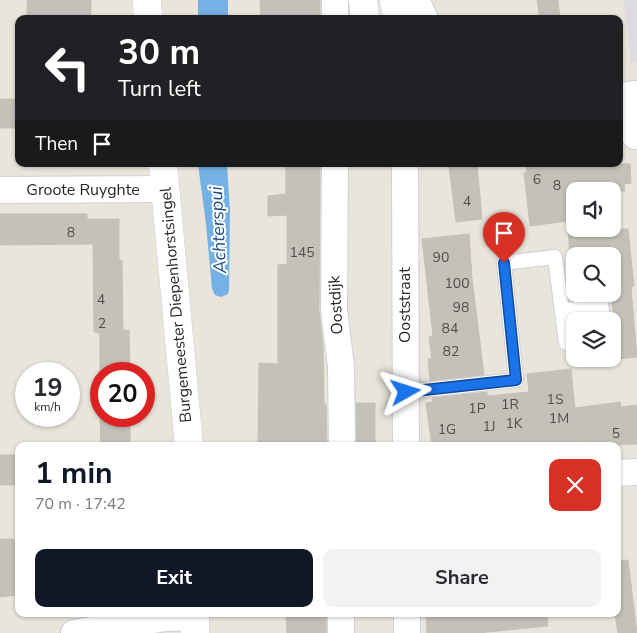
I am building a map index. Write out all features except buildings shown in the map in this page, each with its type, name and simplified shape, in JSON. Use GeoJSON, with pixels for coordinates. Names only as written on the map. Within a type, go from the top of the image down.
{"type":"FeatureCollection","features":[{"type":"Feature","properties":{"kind":"street"},"geometry":{"type":"LineString","coordinates":[[147,0],[148,15]]}},
{"type":"Feature","properties":{"kind":"street"},"geometry":{"type":"LineString","coordinates":[[335,0],[335,15]]}},
{"type":"Feature","properties":{"kind":"street"},"geometry":{"type":"LineString","coordinates":[[363,0],[365,15]]}},
{"type":"Feature","properties":{"kind":"street"},"geometry":{"type":"LineString","coordinates":[[402,8],[417,15]]}},
{"type":"Feature","properties":{"kind":"street","name":"Oostdijk"},"geometry":{"type":"LineString","coordinates":[[334,167],[334,310],[342,367],[342,442]]}},
{"type":"Feature","properties":{"kind":"street","name":"Ooststraat"},"geometry":{"type":"LineString","coordinates":[[405,167],[406,442]]}},
{"type":"Feature","properties":{"kind":"street","name":"Groote Ruyghte"},"geometry":{"type":"LineString","coordinates":[[0,190],[164,176]]}},
{"type":"Feature","properties":{"kind":"street","name":"Burgemeester Diepenhorstsingel"},"geometry":{"type":"LineString","coordinates":[[164,176],[189,442]]}},
{"type":"Feature","properties":{"kind":"street"},"geometry":{"type":"LineString","coordinates":[[341,617],[341,633]]}},
{"type":"Feature","properties":{"kind":"street"},"geometry":{"type":"LineString","coordinates":[[407,617],[407,633]]}},
{"type":"Feature","properties":{"kind":"street"},"geometry":{"type":"LineString","coordinates":[[74,633],[165,618],[195,621]]}},
{"type":"Feature","properties":{"kind":"lane"},"geometry":{"type":"LineString","coordinates":[[406,392],[516,380],[504,263],[555,258],[566,343]]}},
{"type":"Feature","properties":{"kind":"lane"},"geometry":{"type":"LineString","coordinates":[[562,310],[593,302]]}},
{"type":"Feature","properties":{"kind":"shaded area"},"geometry":{"type":"Polygon","coordinates":[[[624,0],[637,0],[637,62],[631,63],[624,0]]]}},
{"type":"Feature","properties":{"kind":"water"},"geometry":{"type":"Polygon","coordinates":[[[198,0],[228,0],[228,15],[198,15],[198,0]]]}},
{"type":"Feature","properties":{"kind":"water","name":"Achterspui"},"geometry":{"type":"Polygon","coordinates":[[[198,167],[227,167],[230,211],[229,290],[228,294],[221,297],[215,295],[212,289],[198,167]]]}},
{"type":"Feature","properties":{"kind":"route"},"geometry":{"type":"LineString","coordinates":[[406,392],[516,380],[504,263]]}}]}
